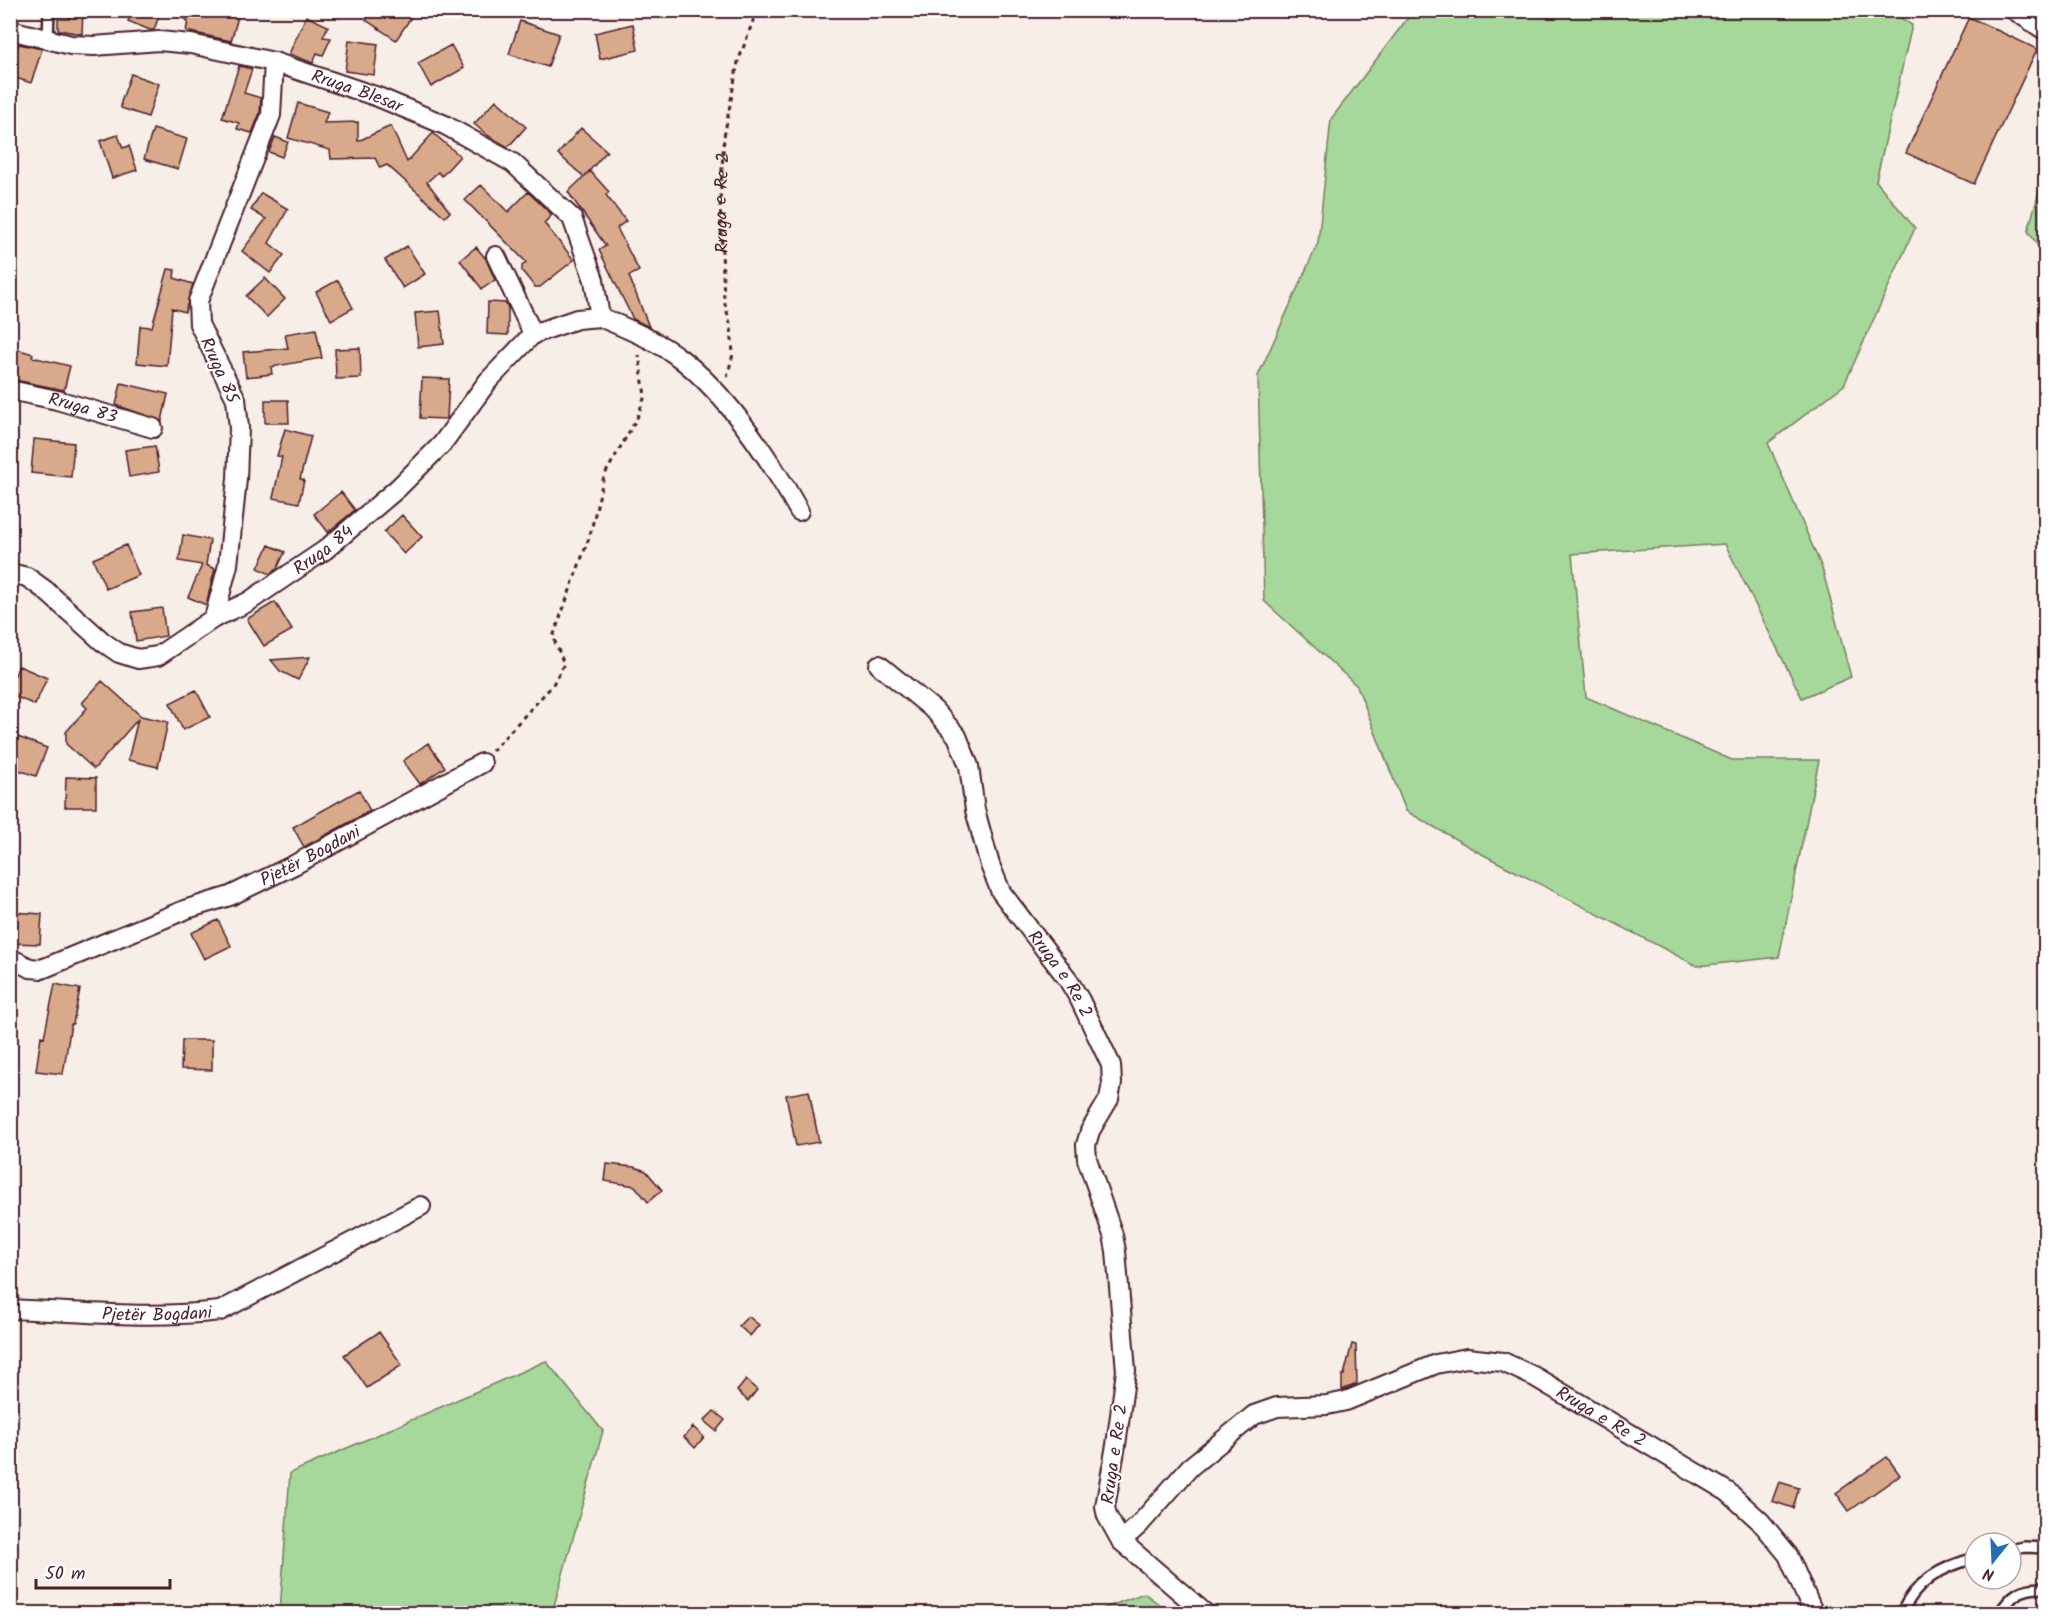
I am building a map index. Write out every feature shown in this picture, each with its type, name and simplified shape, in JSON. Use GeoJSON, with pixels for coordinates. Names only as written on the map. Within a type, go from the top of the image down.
{"type":"FeatureCollection","features":[{"type":"Feature","properties":{"kind":"street"},"geometry":{"type":"LineString","coordinates":[[2014,10],[2046,31]]}},
{"type":"Feature","properties":{"kind":"street","name":"Rruga Blesar"},"geometry":{"type":"LineString","coordinates":[[10,30],[71,45],[94,46],[159,41],[191,44],[274,62],[378,97],[436,121],[513,163],[572,218],[594,280],[600,317]]}},
{"type":"Feature","properties":{"kind":"street","name":"Rruga 85"},"geometry":{"type":"LineString","coordinates":[[214,618],[228,566],[237,479],[239,428],[236,399],[199,324],[198,300],[271,115],[274,62]]}},
{"type":"Feature","properties":{"kind":"street"},"geometry":{"type":"LineString","coordinates":[[496,256],[533,334]]}},
{"type":"Feature","properties":{"kind":"street"},"geometry":{"type":"LineString","coordinates":[[600,317],[636,332],[681,359],[721,397],[779,476],[799,511]]}},
{"type":"Feature","properties":{"kind":"street","name":"Rruga 84"},"geometry":{"type":"LineString","coordinates":[[10,573],[27,578],[36,584],[119,653],[138,659],[158,656],[214,618],[248,602],[325,550],[398,488],[442,444],[488,381],[533,334],[578,319],[600,317]]}},
{"type":"Feature","properties":{"kind":"street","name":"Rruga 83"},"geometry":{"type":"LineString","coordinates":[[10,390],[57,400],[153,428]]}},
{"type":"Feature","properties":{"kind":"street","name":"Rruga e Re 2"},"geometry":{"type":"LineString","coordinates":[[879,665],[934,710],[957,736],[969,766],[975,810],[990,865],[1001,892],[1067,978],[1111,1065],[1112,1083],[1109,1099],[1090,1131],[1086,1144],[1088,1159],[1113,1234],[1117,1262],[1126,1371],[1105,1506],[1107,1516],[1121,1541],[1139,1525],[1190,1467],[1254,1415],[1276,1407],[1327,1405],[1346,1401],[1436,1364],[1467,1358],[1503,1362],[1535,1377],[1728,1492],[1761,1522],[1788,1555],[1814,1614]]}},
{"type":"Feature","properties":{"kind":"street","name":"Pjetër Bogdani"},"geometry":{"type":"LineString","coordinates":[[10,958],[30,968],[42,969],[187,909],[230,896],[294,865],[482,763]]}},
{"type":"Feature","properties":{"kind":"street","name":"Pjetër Bogdani"},"geometry":{"type":"LineString","coordinates":[[10,1309],[158,1316],[220,1311],[421,1206]]}},
{"type":"Feature","properties":{"kind":"street"},"geometry":{"type":"LineString","coordinates":[[1121,1541],[1206,1614]]}},
{"type":"Feature","properties":{"kind":"lane"},"geometry":{"type":"LineString","coordinates":[[48,39],[49,10]]}},
{"type":"Feature","properties":{"kind":"lane"},"geometry":{"type":"LineString","coordinates":[[2023,1547],[2046,1548]]}},
{"type":"Feature","properties":{"kind":"lane"},"geometry":{"type":"LineString","coordinates":[[1901,1614],[1908,1598],[1933,1573],[1963,1562]]}},
{"type":"Feature","properties":{"kind":"lane"},"geometry":{"type":"LineString","coordinates":[[1999,1614],[2009,1598],[2019,1591],[2046,1588]]}},
{"type":"Feature","properties":{"kind":"path","name":"Rruga e Re 2"},"geometry":{"type":"LineString","coordinates":[[721,397],[733,354],[731,327],[724,300],[720,201],[724,137],[738,62],[757,10]]}},
{"type":"Feature","properties":{"kind":"path"},"geometry":{"type":"LineString","coordinates":[[482,763],[552,686],[564,664],[553,637],[590,536],[604,476],[637,418],[645,396],[636,332]]}},
{"type":"Feature","properties":{"kind":"green space"},"geometry":{"type":"Polygon","coordinates":[[[1569,10],[1888,10],[1912,25],[1876,181],[1915,228],[1844,385],[1768,443],[1822,568],[1851,677],[1802,698],[1725,544],[1572,554],[1586,697],[1732,760],[1819,760],[1779,957],[1697,966],[1480,853],[1406,811],[1357,686],[1264,601],[1258,376],[1318,243],[1331,119],[1413,11],[1478,11],[1550,17],[1569,10]]]}},
{"type":"Feature","properties":{"kind":"green space"},"geometry":{"type":"Polygon","coordinates":[[[2045,170],[2045,256],[2028,231],[2045,170]]]}},
{"type":"Feature","properties":{"kind":"green space"},"geometry":{"type":"Polygon","coordinates":[[[546,1361],[603,1431],[552,1613],[276,1613],[280,1611],[290,1473],[546,1361]]]}},
{"type":"Feature","properties":{"kind":"green space"},"geometry":{"type":"Polygon","coordinates":[[[1144,1593],[1171,1613],[1092,1613],[1144,1593]]]}},
{"type":"Feature","properties":{"kind":"building"},"geometry":{"type":"Polygon","coordinates":[[[75,10],[83,10],[82,34],[58,30],[58,19],[69,19],[75,10]]]}},
{"type":"Feature","properties":{"kind":"building"},"geometry":{"type":"Polygon","coordinates":[[[132,10],[161,10],[154,30],[128,21],[132,10]]]}},
{"type":"Feature","properties":{"kind":"building"},"geometry":{"type":"Polygon","coordinates":[[[169,10],[212,10],[238,17],[231,41],[186,31],[188,21],[169,10]]]}},
{"type":"Feature","properties":{"kind":"building"},"geometry":{"type":"Polygon","coordinates":[[[373,10],[416,10],[396,40],[366,20],[373,10]]]}},
{"type":"Feature","properties":{"kind":"building"},"geometry":{"type":"Polygon","coordinates":[[[306,16],[328,26],[323,37],[331,38],[323,55],[317,53],[313,63],[289,54],[306,16]]]}},
{"type":"Feature","properties":{"kind":"building"},"geometry":{"type":"Polygon","coordinates":[[[1969,17],[2037,49],[1974,184],[1906,153],[1969,17]]]}},
{"type":"Feature","properties":{"kind":"building"},"geometry":{"type":"Polygon","coordinates":[[[520,21],[559,34],[548,67],[509,54],[520,21]]]}},
{"type":"Feature","properties":{"kind":"building"},"geometry":{"type":"Polygon","coordinates":[[[633,24],[638,50],[600,59],[595,33],[633,24]]]}},
{"type":"Feature","properties":{"kind":"building"},"geometry":{"type":"Polygon","coordinates":[[[349,40],[378,44],[374,75],[345,71],[349,40]]]}},
{"type":"Feature","properties":{"kind":"building"},"geometry":{"type":"Polygon","coordinates":[[[19,44],[42,49],[31,83],[10,76],[10,69],[19,44]]]}},
{"type":"Feature","properties":{"kind":"building"},"geometry":{"type":"Polygon","coordinates":[[[451,45],[464,68],[431,87],[418,63],[451,45]]]}},
{"type":"Feature","properties":{"kind":"building"},"geometry":{"type":"Polygon","coordinates":[[[239,66],[252,69],[244,93],[261,98],[260,113],[252,133],[237,129],[239,123],[222,118],[239,66]]]}},
{"type":"Feature","properties":{"kind":"building"},"geometry":{"type":"Polygon","coordinates":[[[131,74],[159,84],[148,117],[121,108],[131,74]]]}},
{"type":"Feature","properties":{"kind":"building"},"geometry":{"type":"Polygon","coordinates":[[[496,100],[526,127],[508,147],[487,135],[474,124],[496,100]]]}},
{"type":"Feature","properties":{"kind":"building"},"geometry":{"type":"Polygon","coordinates":[[[298,103],[328,112],[324,123],[358,122],[358,141],[391,126],[407,162],[433,133],[460,156],[442,176],[438,172],[427,182],[450,212],[445,217],[387,165],[380,168],[375,158],[331,159],[330,150],[288,138],[298,103]]]}},
{"type":"Feature","properties":{"kind":"building"},"geometry":{"type":"Polygon","coordinates":[[[581,128],[607,151],[584,177],[558,154],[581,128]]]}},
{"type":"Feature","properties":{"kind":"building"},"geometry":{"type":"Polygon","coordinates":[[[153,129],[187,139],[178,169],[144,159],[153,129]]]}},
{"type":"Feature","properties":{"kind":"building"},"geometry":{"type":"Polygon","coordinates":[[[118,135],[123,148],[129,146],[137,170],[112,178],[100,141],[118,135]]]}},
{"type":"Feature","properties":{"kind":"building"},"geometry":{"type":"Polygon","coordinates":[[[275,137],[288,142],[282,157],[269,152],[275,137]]]}},
{"type":"Feature","properties":{"kind":"building"},"geometry":{"type":"Polygon","coordinates":[[[590,171],[609,192],[606,195],[626,221],[617,228],[639,271],[629,276],[649,327],[633,319],[599,250],[606,246],[568,192],[590,171]]]}},
{"type":"Feature","properties":{"kind":"building"},"geometry":{"type":"Polygon","coordinates":[[[481,185],[508,212],[528,192],[552,215],[544,223],[574,260],[540,287],[535,287],[522,271],[522,266],[526,262],[465,200],[481,185]]]}},
{"type":"Feature","properties":{"kind":"building"},"geometry":{"type":"Polygon","coordinates":[[[261,193],[288,209],[269,243],[284,255],[270,273],[242,251],[266,219],[251,210],[261,193]]]}},
{"type":"Feature","properties":{"kind":"building"},"geometry":{"type":"Polygon","coordinates":[[[407,246],[425,274],[403,288],[385,260],[407,246]]]}},
{"type":"Feature","properties":{"kind":"building"},"geometry":{"type":"Polygon","coordinates":[[[476,247],[486,259],[495,280],[482,289],[460,260],[476,247]]]}},
{"type":"Feature","properties":{"kind":"building"},"geometry":{"type":"Polygon","coordinates":[[[168,269],[175,270],[174,278],[193,284],[185,312],[172,308],[167,366],[137,363],[140,326],[152,327],[168,269]]]}},
{"type":"Feature","properties":{"kind":"building"},"geometry":{"type":"Polygon","coordinates":[[[265,278],[285,299],[267,317],[246,296],[265,278]]]}},
{"type":"Feature","properties":{"kind":"building"},"geometry":{"type":"Polygon","coordinates":[[[338,280],[353,308],[331,320],[316,292],[338,280]]]}},
{"type":"Feature","properties":{"kind":"building"},"geometry":{"type":"Polygon","coordinates":[[[488,302],[506,303],[508,335],[487,334],[488,302]]]}},
{"type":"Feature","properties":{"kind":"building"},"geometry":{"type":"Polygon","coordinates":[[[440,311],[444,344],[418,347],[415,313],[440,311]]]}},
{"type":"Feature","properties":{"kind":"building"},"geometry":{"type":"Polygon","coordinates":[[[316,329],[322,358],[271,367],[272,374],[246,377],[243,352],[288,348],[285,334],[316,329]]]}},
{"type":"Feature","properties":{"kind":"building"},"geometry":{"type":"Polygon","coordinates":[[[10,347],[33,354],[32,357],[70,366],[64,390],[10,379],[10,347]]]}},
{"type":"Feature","properties":{"kind":"building"},"geometry":{"type":"Polygon","coordinates":[[[360,348],[361,378],[336,379],[335,349],[360,348]]]}},
{"type":"Feature","properties":{"kind":"building"},"geometry":{"type":"Polygon","coordinates":[[[422,378],[449,379],[447,419],[420,418],[422,378]]]}},
{"type":"Feature","properties":{"kind":"building"},"geometry":{"type":"Polygon","coordinates":[[[121,383],[168,394],[162,421],[116,405],[121,383]]]}},
{"type":"Feature","properties":{"kind":"building"},"geometry":{"type":"Polygon","coordinates":[[[265,400],[288,400],[289,423],[265,423],[265,400]]]}},
{"type":"Feature","properties":{"kind":"building"},"geometry":{"type":"Polygon","coordinates":[[[285,429],[311,436],[300,479],[304,480],[299,503],[273,498],[282,457],[277,456],[285,429]]]}},
{"type":"Feature","properties":{"kind":"building"},"geometry":{"type":"Polygon","coordinates":[[[34,439],[74,443],[71,477],[31,473],[34,439]]]}},
{"type":"Feature","properties":{"kind":"building"},"geometry":{"type":"Polygon","coordinates":[[[155,446],[159,472],[129,477],[125,450],[155,446]]]}},
{"type":"Feature","properties":{"kind":"building"},"geometry":{"type":"Polygon","coordinates":[[[341,492],[355,510],[328,532],[314,514],[341,492]]]}},
{"type":"Feature","properties":{"kind":"building"},"geometry":{"type":"Polygon","coordinates":[[[402,515],[422,537],[404,554],[384,532],[402,515]]]}},
{"type":"Feature","properties":{"kind":"building"},"geometry":{"type":"Polygon","coordinates":[[[183,535],[210,540],[206,565],[215,569],[206,605],[188,597],[202,565],[179,561],[183,535]]]}},
{"type":"Feature","properties":{"kind":"building"},"geometry":{"type":"Polygon","coordinates":[[[126,545],[139,575],[106,589],[93,559],[126,545]]]}},
{"type":"Feature","properties":{"kind":"building"},"geometry":{"type":"Polygon","coordinates":[[[269,545],[285,552],[277,569],[270,574],[258,568],[269,545]]]}},
{"type":"Feature","properties":{"kind":"building"},"geometry":{"type":"Polygon","coordinates":[[[275,602],[292,630],[264,646],[247,619],[275,602]]]}},
{"type":"Feature","properties":{"kind":"building"},"geometry":{"type":"Polygon","coordinates":[[[162,608],[166,636],[136,641],[132,612],[162,608]]]}},
{"type":"Feature","properties":{"kind":"building"},"geometry":{"type":"Polygon","coordinates":[[[310,657],[298,680],[280,671],[271,660],[310,657]]]}},
{"type":"Feature","properties":{"kind":"building"},"geometry":{"type":"Polygon","coordinates":[[[19,666],[47,678],[35,705],[10,694],[10,685],[19,666]]]}},
{"type":"Feature","properties":{"kind":"building"},"geometry":{"type":"Polygon","coordinates":[[[102,681],[141,716],[168,722],[158,767],[128,760],[138,719],[94,769],[66,744],[66,732],[87,708],[82,703],[102,681]]]}},
{"type":"Feature","properties":{"kind":"building"},"geometry":{"type":"Polygon","coordinates":[[[196,690],[210,717],[183,730],[170,703],[196,690]]]}},
{"type":"Feature","properties":{"kind":"building"},"geometry":{"type":"Polygon","coordinates":[[[10,734],[47,748],[36,776],[10,767],[10,734]]]}},
{"type":"Feature","properties":{"kind":"building"},"geometry":{"type":"Polygon","coordinates":[[[428,743],[445,767],[420,784],[403,761],[428,743]]]}},
{"type":"Feature","properties":{"kind":"building"},"geometry":{"type":"Polygon","coordinates":[[[66,777],[96,778],[96,807],[65,807],[66,777]]]}},
{"type":"Feature","properties":{"kind":"building"},"geometry":{"type":"Polygon","coordinates":[[[359,790],[370,811],[304,847],[293,827],[359,790]]]}},
{"type":"Feature","properties":{"kind":"building"},"geometry":{"type":"Polygon","coordinates":[[[12,912],[42,914],[40,944],[11,943],[12,912]]]}},
{"type":"Feature","properties":{"kind":"building"},"geometry":{"type":"Polygon","coordinates":[[[218,920],[231,946],[204,959],[191,933],[218,920]]]}},
{"type":"Feature","properties":{"kind":"building"},"geometry":{"type":"Polygon","coordinates":[[[55,984],[80,989],[73,1024],[71,1024],[63,1074],[36,1071],[41,1036],[44,1037],[55,984]]]}},
{"type":"Feature","properties":{"kind":"building"},"geometry":{"type":"Polygon","coordinates":[[[182,1040],[212,1040],[212,1070],[181,1069],[182,1040]]]}},
{"type":"Feature","properties":{"kind":"building"},"geometry":{"type":"Polygon","coordinates":[[[809,1091],[819,1142],[796,1146],[786,1095],[809,1091]]]}},
{"type":"Feature","properties":{"kind":"building"},"geometry":{"type":"Polygon","coordinates":[[[607,1164],[634,1167],[646,1171],[662,1190],[648,1202],[635,1186],[605,1181],[607,1164]]]}},
{"type":"Feature","properties":{"kind":"building"},"geometry":{"type":"Polygon","coordinates":[[[748,1316],[759,1325],[750,1336],[739,1326],[748,1316]]]}},
{"type":"Feature","properties":{"kind":"building"},"geometry":{"type":"Polygon","coordinates":[[[379,1332],[402,1365],[367,1388],[344,1355],[379,1332]]]}},
{"type":"Feature","properties":{"kind":"building"},"geometry":{"type":"Polygon","coordinates":[[[1352,1344],[1356,1345],[1357,1384],[1342,1390],[1342,1375],[1344,1375],[1352,1344]]]}},
{"type":"Feature","properties":{"kind":"building"},"geometry":{"type":"Polygon","coordinates":[[[746,1380],[757,1390],[748,1401],[737,1391],[746,1380]]]}},
{"type":"Feature","properties":{"kind":"building"},"geometry":{"type":"Polygon","coordinates":[[[714,1411],[725,1420],[716,1431],[704,1421],[714,1411]]]}},
{"type":"Feature","properties":{"kind":"building"},"geometry":{"type":"Polygon","coordinates":[[[693,1427],[704,1437],[695,1448],[684,1437],[693,1427]]]}},
{"type":"Feature","properties":{"kind":"building"},"geometry":{"type":"Polygon","coordinates":[[[1887,1457],[1900,1475],[1849,1511],[1836,1493],[1887,1457]]]}},
{"type":"Feature","properties":{"kind":"building"},"geometry":{"type":"Polygon","coordinates":[[[1779,1482],[1799,1488],[1793,1508],[1772,1501],[1779,1482]]]}}]}
